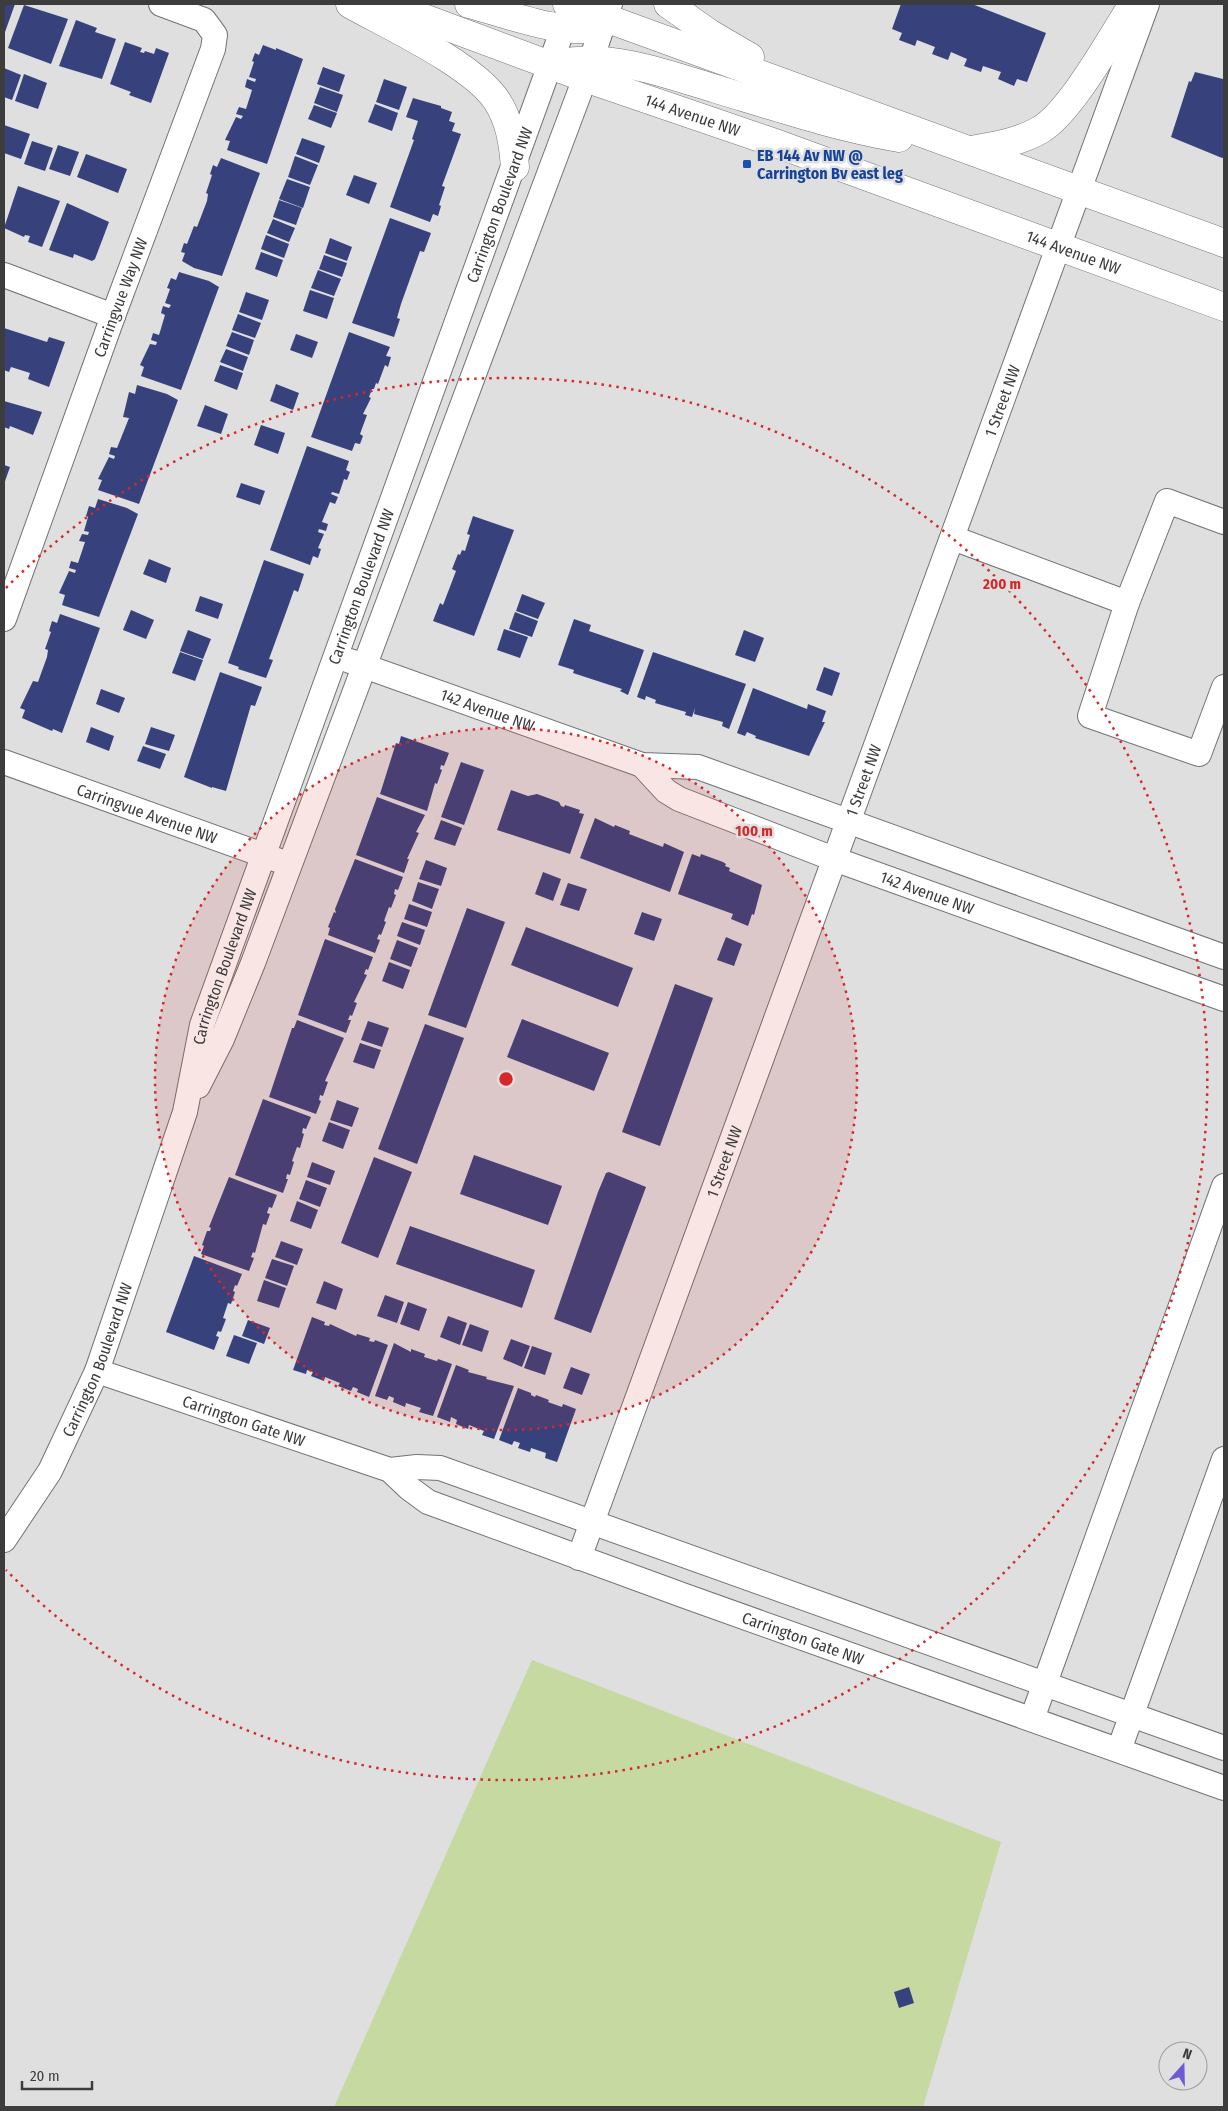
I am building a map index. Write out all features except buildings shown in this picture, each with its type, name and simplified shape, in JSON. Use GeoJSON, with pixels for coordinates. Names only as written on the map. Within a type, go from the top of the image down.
{"type":"FeatureCollection","features":[{"type":"Feature","properties":{"kind":"main road"},"geometry":{"type":"LineString","coordinates":[[350,4],[463,68],[486,87],[496,100],[510,126],[515,167]]}},
{"type":"Feature","properties":{"kind":"main road","name":"144 Avenue NW"},"geometry":{"type":"LineString","coordinates":[[386,4],[551,64],[588,69],[775,143],[1224,307]]}},
{"type":"Feature","properties":{"kind":"main road"},"geometry":{"type":"LineString","coordinates":[[470,4],[569,10],[587,30],[599,28],[608,10],[814,94],[1224,243]]}},
{"type":"Feature","properties":{"kind":"main road"},"geometry":{"type":"LineString","coordinates":[[668,4],[709,33],[814,94]]}},
{"type":"Feature","properties":{"kind":"main road"},"geometry":{"type":"LineString","coordinates":[[588,69],[647,68],[856,131],[969,150],[1003,145],[1022,138],[1042,129],[1060,113],[1133,4]]}},
{"type":"Feature","properties":{"kind":"street","name":"Carringvue Way NW"},"geometry":{"type":"LineString","coordinates":[[4,619],[113,316],[210,60],[215,42],[210,26],[204,20],[161,4]]}},
{"type":"Feature","properties":{"kind":"street","name":"1 Street NW"},"geometry":{"type":"LineString","coordinates":[[579,1558],[590,1523],[953,538],[1147,4]]}},
{"type":"Feature","properties":{"kind":"street","name":"Carrington Boulevard NW"},"geometry":{"type":"LineString","coordinates":[[4,1540],[50,1471],[97,1371],[185,1112],[202,1025],[334,656],[515,167],[569,10]]}},
{"type":"Feature","properties":{"kind":"street","name":"Carrington Boulevard NW"},"geometry":{"type":"LineString","coordinates":[[185,1112],[222,1038],[291,865],[588,69],[608,10]]}},
{"type":"Feature","properties":{"kind":"street"},"geometry":{"type":"LineString","coordinates":[[4,275],[113,316]]}},
{"type":"Feature","properties":{"kind":"street"},"geometry":{"type":"LineString","coordinates":[[1224,522],[1167,501],[1127,603],[1090,716],[1199,754],[1224,687]]}},
{"type":"Feature","properties":{"kind":"street"},"geometry":{"type":"LineString","coordinates":[[953,538],[1127,603]]}},
{"type":"Feature","properties":{"kind":"street","name":"142 Avenue NW"},"geometry":{"type":"LineString","coordinates":[[334,656],[642,765],[698,767],[1224,957]]}},
{"type":"Feature","properties":{"kind":"street","name":"Carringvue Avenue NW"},"geometry":{"type":"LineString","coordinates":[[4,762],[291,865]]}},
{"type":"Feature","properties":{"kind":"street","name":"142 Avenue NW"},"geometry":{"type":"LineString","coordinates":[[642,765],[666,791],[678,800],[834,859],[1224,999]]}},
{"type":"Feature","properties":{"kind":"street"},"geometry":{"type":"LineString","coordinates":[[1032,1720],[1224,1186]]}},
{"type":"Feature","properties":{"kind":"street","name":"Carrington Gate NW"},"geometry":{"type":"LineString","coordinates":[[97,1371],[390,1470],[409,1488],[428,1502],[579,1558],[1224,1788]]}},
{"type":"Feature","properties":{"kind":"street"},"geometry":{"type":"LineString","coordinates":[[1118,1750],[1224,1459]]}},
{"type":"Feature","properties":{"kind":"street","name":"Carrington Gate NW"},"geometry":{"type":"LineString","coordinates":[[390,1470],[417,1467],[440,1468],[1224,1748]]}},
{"type":"Feature","properties":{"kind":"green space"},"geometry":{"type":"Polygon","coordinates":[[[532,1660],[1001,1842],[923,2107],[334,2107],[532,1660]]]}},
{"type":"Feature","properties":{"kind":"place","name":"EB 144 Av NW @ Carrington Bv east leg"},"geometry":{"type":"Point","coordinates":[747,164]}}]}
